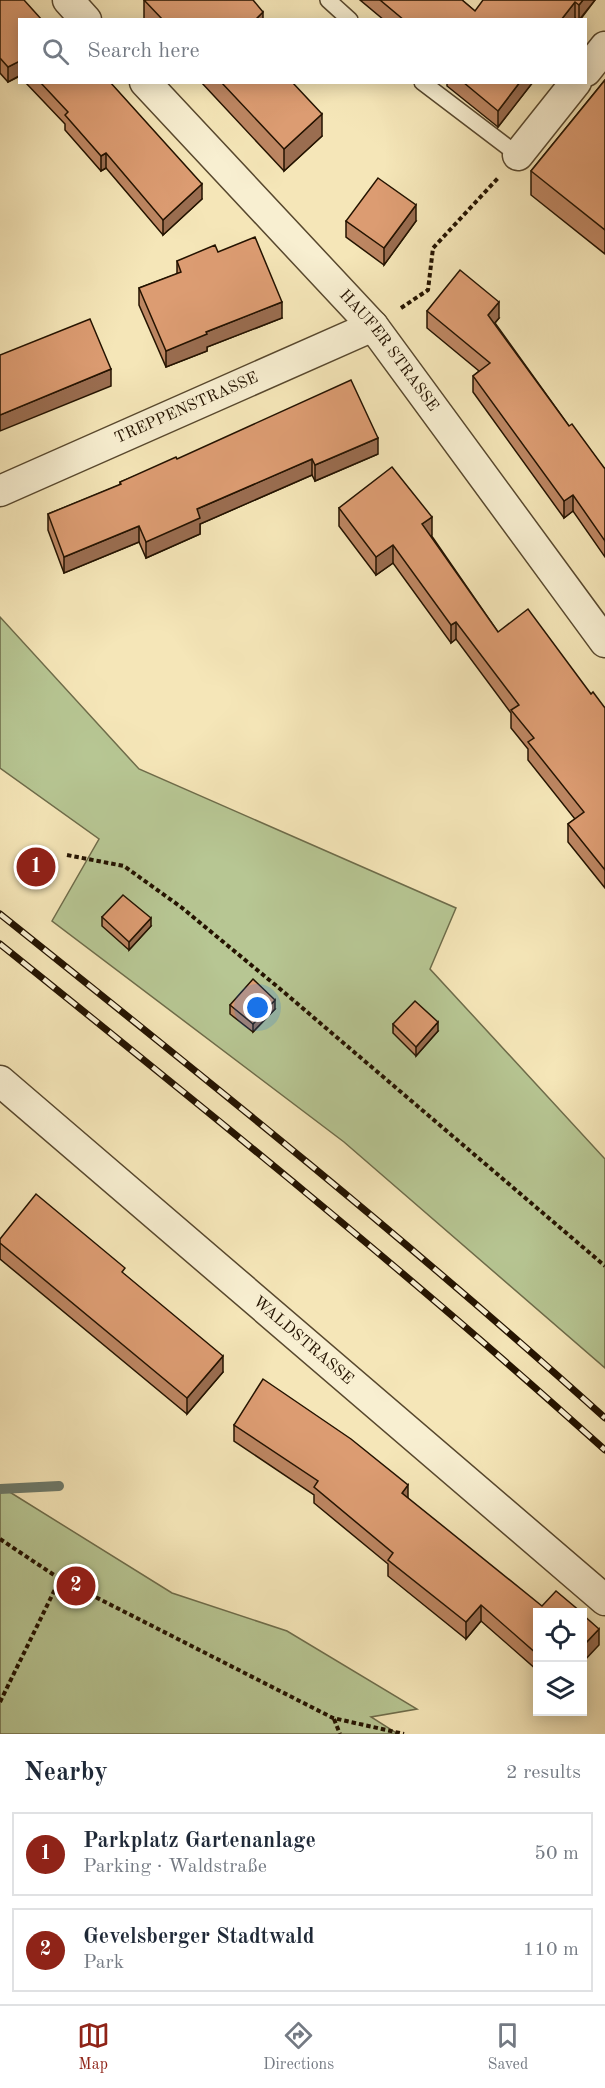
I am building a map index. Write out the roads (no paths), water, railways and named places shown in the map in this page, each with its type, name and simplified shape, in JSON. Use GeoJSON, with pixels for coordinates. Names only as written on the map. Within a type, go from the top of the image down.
{"type":"FeatureCollection","features":[{"type":"Feature","properties":{"kind":"street"},"geometry":{"type":"LineString","coordinates":[[68,0],[84,18]]}},
{"type":"Feature","properties":{"kind":"street"},"geometry":{"type":"LineString","coordinates":[[587,68],[605,46]]}},
{"type":"Feature","properties":{"kind":"street","name":"HAUFER STRASSE"},"geometry":{"type":"LineString","coordinates":[[147,84],[373,326],[605,642]]}},
{"type":"Feature","properties":{"kind":"street"},"geometry":{"type":"LineString","coordinates":[[518,155],[574,84]]}},
{"type":"Feature","properties":{"kind":"street","name":"TREPPENSTRASSE"},"geometry":{"type":"LineString","coordinates":[[0,491],[373,326]]}},
{"type":"Feature","properties":{"kind":"street","name":"WALDSTRASSE"},"geometry":{"type":"LineString","coordinates":[[0,1081],[605,1600]]}},
{"type":"Feature","properties":{"kind":"lane"},"geometry":{"type":"LineString","coordinates":[[328,0],[348,18]]}},
{"type":"Feature","properties":{"kind":"lane"},"geometry":{"type":"LineString","coordinates":[[425,84],[518,155]]}},
{"type":"Feature","properties":{"kind":"waterway"},"geometry":{"type":"LineString","coordinates":[[0,1489],[59,1486]]}},
{"type":"Feature","properties":{"kind":"railway"},"geometry":{"type":"LineString","coordinates":[[0,914],[382,1224],[605,1418]]}},
{"type":"Feature","properties":{"kind":"railway"},"geometry":{"type":"LineString","coordinates":[[0,944],[382,1256],[605,1450]]}},
{"type":"Feature","properties":{"kind":"place","name":"Parkplatz Gartenanlage"},"geometry":{"type":"Point","coordinates":[36,867]}},
{"type":"Feature","properties":{"kind":"place","name":"Gevelsberger Stadtwald"},"geometry":{"type":"Point","coordinates":[76,1586]}}]}
